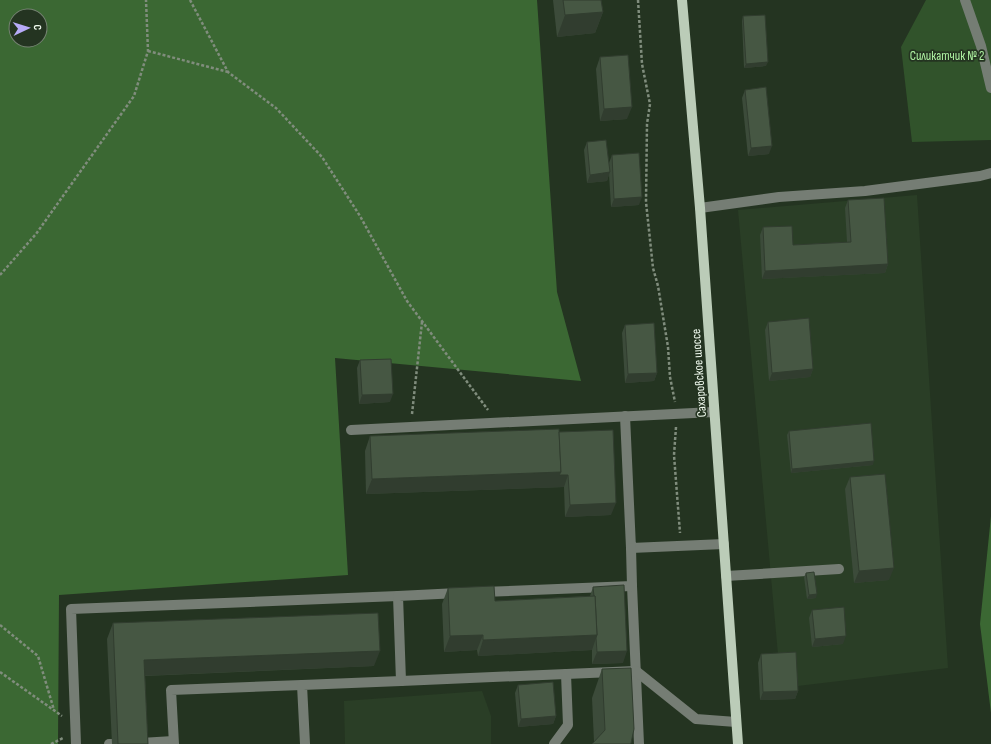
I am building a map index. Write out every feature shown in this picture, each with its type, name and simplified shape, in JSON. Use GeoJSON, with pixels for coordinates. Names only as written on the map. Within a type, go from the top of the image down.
{"type":"FeatureCollection","features":[{"type":"Feature","properties":{"kind":"main road","name":"Сахаровское шоссе"},"geometry":{"type":"LineString","coordinates":[[682,0],[700,208],[738,744]]}},
{"type":"Feature","properties":{"kind":"lane"},"geometry":{"type":"LineString","coordinates":[[965,0],[981,46],[991,88]]}},
{"type":"Feature","properties":{"kind":"lane"},"geometry":{"type":"LineString","coordinates":[[700,208],[779,197],[866,191],[980,176],[991,173]]}},
{"type":"Feature","properties":{"kind":"lane"},"geometry":{"type":"LineString","coordinates":[[351,430],[714,412]]}},
{"type":"Feature","properties":{"kind":"lane"},"geometry":{"type":"LineString","coordinates":[[626,416],[639,744]]}},
{"type":"Feature","properties":{"kind":"lane"},"geometry":{"type":"LineString","coordinates":[[631,548],[724,544]]}},
{"type":"Feature","properties":{"kind":"lane"},"geometry":{"type":"LineString","coordinates":[[726,576],[839,569]]}},
{"type":"Feature","properties":{"kind":"lane"},"geometry":{"type":"LineString","coordinates":[[76,744],[70,609],[632,586]]}},
{"type":"Feature","properties":{"kind":"lane"},"geometry":{"type":"LineString","coordinates":[[398,596],[401,681]]}},
{"type":"Feature","properties":{"kind":"lane"},"geometry":{"type":"LineString","coordinates":[[141,743],[174,743],[171,690],[636,671],[696,719],[736,722]]}},
{"type":"Feature","properties":{"kind":"lane"},"geometry":{"type":"LineString","coordinates":[[554,744],[568,725],[566,674]]}},
{"type":"Feature","properties":{"kind":"lane"},"geometry":{"type":"LineString","coordinates":[[302,685],[304,744]]}},
{"type":"Feature","properties":{"kind":"path"},"geometry":{"type":"LineString","coordinates":[[0,275],[36,234],[134,96],[148,51],[146,0]]}},
{"type":"Feature","properties":{"kind":"path"},"geometry":{"type":"LineString","coordinates":[[190,0],[228,72]]}},
{"type":"Feature","properties":{"kind":"path"},"geometry":{"type":"LineString","coordinates":[[638,0],[642,64],[650,104],[647,124],[646,202],[653,268],[658,286],[668,347],[670,377],[677,414],[674,455],[680,546]]}},
{"type":"Feature","properties":{"kind":"path"},"geometry":{"type":"LineString","coordinates":[[148,51],[228,72],[276,108],[322,157],[360,216],[407,301],[497,423]]}},
{"type":"Feature","properties":{"kind":"path"},"geometry":{"type":"LineString","coordinates":[[411,427],[422,322]]}},
{"type":"Feature","properties":{"kind":"path"},"geometry":{"type":"LineString","coordinates":[[0,625],[38,656],[54,710]]}},
{"type":"Feature","properties":{"kind":"path"},"geometry":{"type":"LineString","coordinates":[[0,672],[75,726]]}},
{"type":"Feature","properties":{"kind":"shaded area"},"geometry":{"type":"Polygon","coordinates":[[[917,195],[948,668],[781,688],[738,210],[917,195]]]}},
{"type":"Feature","properties":{"kind":"shaded area"},"geometry":{"type":"Polygon","coordinates":[[[482,691],[491,716],[491,744],[345,744],[344,701],[482,691]]]}},
{"type":"Feature","properties":{"kind":"green space"},"geometry":{"type":"Polygon","coordinates":[[[0,0],[537,0],[557,292],[581,381],[335,358],[348,575],[59,595],[58,744],[0,744],[0,0]]]}},
{"type":"Feature","properties":{"kind":"green space","name":"Силикатчик № 2"},"geometry":{"type":"Polygon","coordinates":[[[926,0],[991,0],[991,140],[912,142],[901,47],[926,0]]]}},
{"type":"Feature","properties":{"kind":"green space"},"geometry":{"type":"Polygon","coordinates":[[[991,516],[991,713],[980,624],[991,516]]]}},
{"type":"Feature","properties":{"kind":"building"},"geometry":{"type":"Polygon","coordinates":[[[563,0],[601,0],[603,12],[565,15],[563,0]]]}},
{"type":"Feature","properties":{"kind":"building"},"geometry":{"type":"Polygon","coordinates":[[[765,15],[768,62],[746,64],[743,16],[765,15]]]}},
{"type":"Feature","properties":{"kind":"building"},"geometry":{"type":"Polygon","coordinates":[[[628,55],[632,107],[604,109],[600,57],[628,55]]]}},
{"type":"Feature","properties":{"kind":"building"},"geometry":{"type":"Polygon","coordinates":[[[766,87],[772,146],[751,148],[745,90],[766,87]]]}},
{"type":"Feature","properties":{"kind":"building"},"geometry":{"type":"Polygon","coordinates":[[[606,140],[610,172],[590,175],[587,142],[606,140]]]}},
{"type":"Feature","properties":{"kind":"building"},"geometry":{"type":"Polygon","coordinates":[[[639,153],[642,197],[614,199],[612,155],[639,153]]]}},
{"type":"Feature","properties":{"kind":"building"},"geometry":{"type":"Polygon","coordinates":[[[884,198],[888,264],[765,271],[763,227],[792,226],[793,245],[851,242],[848,200],[884,198]]]}},
{"type":"Feature","properties":{"kind":"building"},"geometry":{"type":"Polygon","coordinates":[[[809,318],[813,369],[772,373],[768,322],[809,318]]]}},
{"type":"Feature","properties":{"kind":"building"},"geometry":{"type":"Polygon","coordinates":[[[654,323],[657,373],[628,374],[625,325],[654,323]]]}},
{"type":"Feature","properties":{"kind":"building"},"geometry":{"type":"Polygon","coordinates":[[[391,359],[393,394],[362,395],[360,360],[391,359]]]}},
{"type":"Feature","properties":{"kind":"building"},"geometry":{"type":"Polygon","coordinates":[[[871,423],[874,461],[792,469],[789,431],[871,423]]]}},
{"type":"Feature","properties":{"kind":"building"},"geometry":{"type":"Polygon","coordinates":[[[559,429],[561,472],[372,479],[370,436],[559,429]]]}},
{"type":"Feature","properties":{"kind":"building"},"geometry":{"type":"Polygon","coordinates":[[[613,430],[616,503],[570,505],[568,475],[559,475],[561,472],[559,432],[613,430]]]}},
{"type":"Feature","properties":{"kind":"building"},"geometry":{"type":"Polygon","coordinates":[[[885,474],[894,568],[859,571],[850,477],[885,474]]]}},
{"type":"Feature","properties":{"kind":"building"},"geometry":{"type":"Polygon","coordinates":[[[814,572],[817,594],[809,595],[806,573],[814,572]]]}},
{"type":"Feature","properties":{"kind":"building"},"geometry":{"type":"Polygon","coordinates":[[[624,585],[627,651],[597,652],[595,596],[593,587],[624,585]]]}},
{"type":"Feature","properties":{"kind":"building"},"geometry":{"type":"Polygon","coordinates":[[[494,586],[495,601],[595,596],[597,635],[483,640],[483,635],[450,636],[448,588],[494,586]]]}},
{"type":"Feature","properties":{"kind":"building"},"geometry":{"type":"Polygon","coordinates":[[[844,607],[846,636],[815,639],[812,610],[844,607]]]}},
{"type":"Feature","properties":{"kind":"building"},"geometry":{"type":"Polygon","coordinates":[[[378,613],[380,651],[144,660],[148,744],[118,744],[113,623],[378,613]]]}},
{"type":"Feature","properties":{"kind":"building"},"geometry":{"type":"Polygon","coordinates":[[[796,652],[798,691],[763,692],[761,654],[796,652]]]}},
{"type":"Feature","properties":{"kind":"building"},"geometry":{"type":"Polygon","coordinates":[[[631,668],[634,729],[631,743],[592,744],[605,730],[602,669],[631,668]]]}},
{"type":"Feature","properties":{"kind":"building"},"geometry":{"type":"Polygon","coordinates":[[[553,682],[556,716],[521,719],[518,685],[553,682]]]}}]}
